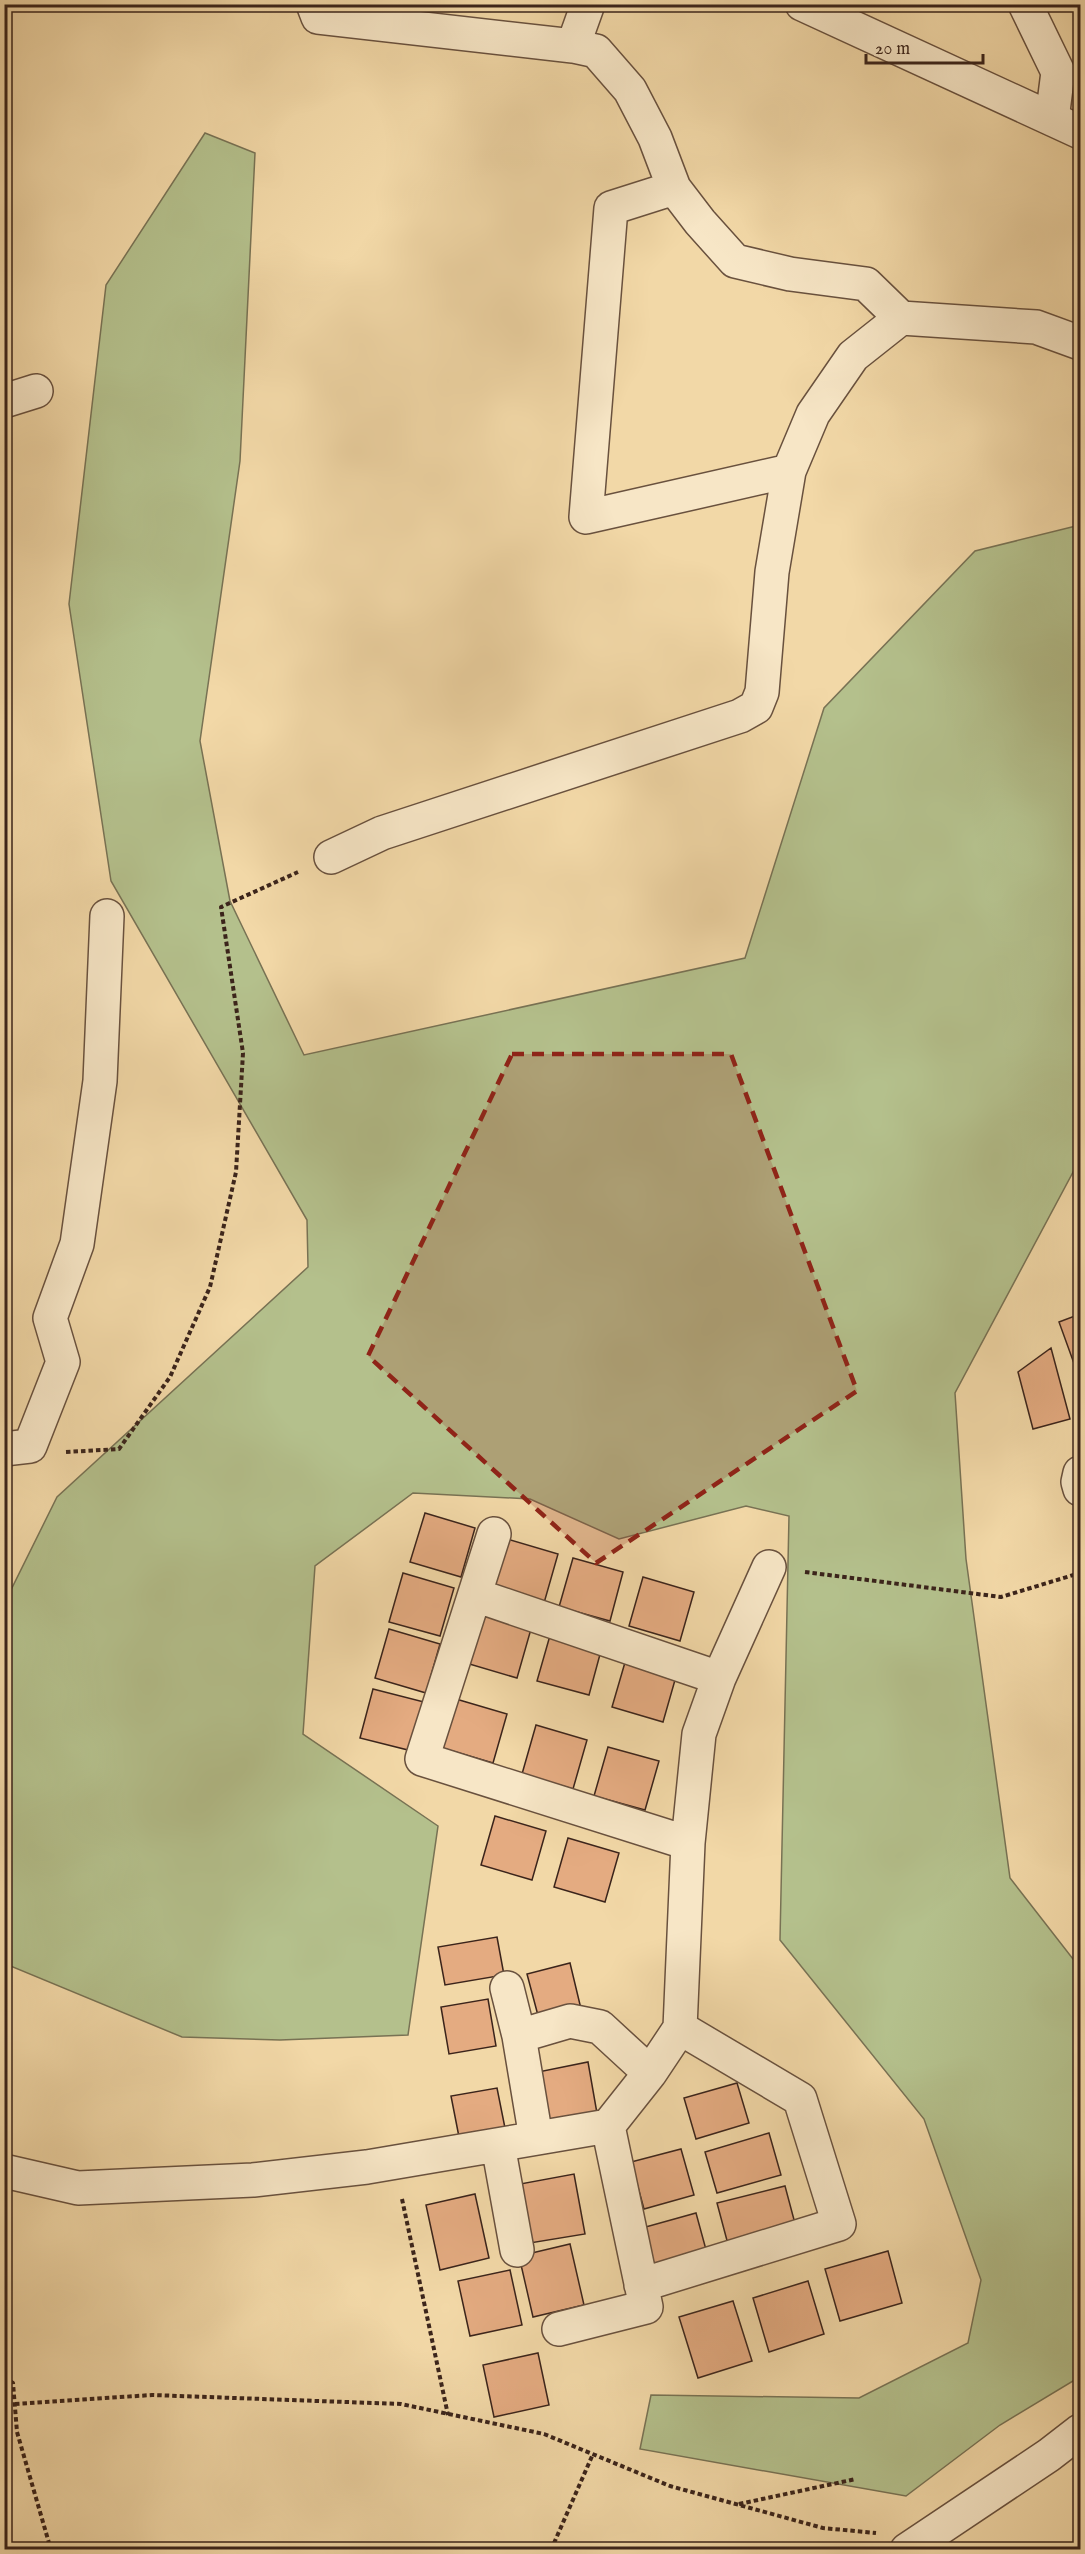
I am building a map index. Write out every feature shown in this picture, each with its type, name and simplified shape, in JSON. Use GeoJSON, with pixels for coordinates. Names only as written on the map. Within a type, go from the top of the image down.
{"type":"FeatureCollection","features":[{"type":"Feature","properties":{"kind":"street"},"geometry":{"type":"LineString","coordinates":[[313,4],[318,17],[573,46],[596,51],[630,90],[655,138],[674,188],[700,222],[735,261],[790,274],[866,284],[901,318],[1036,327],[1080,343]]}},
{"type":"Feature","properties":{"kind":"street"},"geometry":{"type":"LineString","coordinates":[[573,46],[588,4]]}},
{"type":"Feature","properties":{"kind":"street"},"geometry":{"type":"LineString","coordinates":[[802,4],[1066,125],[1069,68],[1025,4]]}},
{"type":"Feature","properties":{"kind":"street"},"geometry":{"type":"LineString","coordinates":[[674,188],[611,208],[586,517],[789,471]]}},
{"type":"Feature","properties":{"kind":"street"},"geometry":{"type":"LineString","coordinates":[[331,857],[382,833],[740,716],[756,707],[762,692],[772,572],[789,471],[813,414],[853,356],[901,318]]}},
{"type":"Feature","properties":{"kind":"street"},"geometry":{"type":"LineString","coordinates":[[4,401],[36,391]]}},
{"type":"Feature","properties":{"kind":"street"},"geometry":{"type":"LineString","coordinates":[[17,1447],[63,1362],[50,1318],[77,1244],[100,1081],[107,916]]}},
{"type":"Feature","properties":{"kind":"street"},"geometry":{"type":"LineString","coordinates":[[1080,1473],[1078,1482],[1080,1490]]}},
{"type":"Feature","properties":{"kind":"street"},"geometry":{"type":"LineString","coordinates":[[494,1534],[422,1759],[688,1843]]}},
{"type":"Feature","properties":{"kind":"street"},"geometry":{"type":"LineString","coordinates":[[4,2171],[78,2188],[253,2180],[394,2163],[608,2126],[650,2073],[680,2028],[688,1843],[699,1734],[719,1678],[769,1567]]}},
{"type":"Feature","properties":{"kind":"street"},"geometry":{"type":"LineString","coordinates":[[475,1595],[719,1678]]}},
{"type":"Feature","properties":{"kind":"street"},"geometry":{"type":"LineString","coordinates":[[507,1988],[519,2036],[536,2138]]}},
{"type":"Feature","properties":{"kind":"street"},"geometry":{"type":"LineString","coordinates":[[519,2036],[570,2021],[600,2027],[650,2073]]}},
{"type":"Feature","properties":{"kind":"street"},"geometry":{"type":"LineString","coordinates":[[641,2285],[839,2224],[800,2099],[680,2028]]}},
{"type":"Feature","properties":{"kind":"street"},"geometry":{"type":"LineString","coordinates":[[559,2329],[646,2307],[608,2126]]}},
{"type":"Feature","properties":{"kind":"street"},"geometry":{"type":"LineString","coordinates":[[498,2145],[517,2250]]}},
{"type":"Feature","properties":{"kind":"street"},"geometry":{"type":"LineString","coordinates":[[897,2542],[1049,2455],[1080,2431]]}},
{"type":"Feature","properties":{"kind":"path"},"geometry":{"type":"LineString","coordinates":[[17,1447],[54,1452],[119,1449],[170,1377],[210,1287],[236,1172],[243,1053],[221,907],[331,857]]}},
{"type":"Feature","properties":{"kind":"path"},"geometry":{"type":"LineString","coordinates":[[769,1567],[1001,1597],[1080,1573]]}},
{"type":"Feature","properties":{"kind":"path"},"geometry":{"type":"LineString","coordinates":[[394,2163],[448,2415]]}},
{"type":"Feature","properties":{"kind":"path"},"geometry":{"type":"LineString","coordinates":[[4,2377],[13,2383],[17,2432],[51,2550]]}},
{"type":"Feature","properties":{"kind":"path"},"geometry":{"type":"LineString","coordinates":[[15,2404],[152,2395],[401,2404],[544,2434],[670,2486],[823,2528],[897,2542]]}},
{"type":"Feature","properties":{"kind":"path"},"geometry":{"type":"LineString","coordinates":[[551,2550],[593,2454]]}},
{"type":"Feature","properties":{"kind":"path"},"geometry":{"type":"LineString","coordinates":[[739,2504],[855,2479]]}},
{"type":"Feature","properties":{"kind":"highlighted area"},"geometry":{"type":"Polygon","coordinates":[[[512,1054],[731,1054],[857,1391],[596,1563],[368,1356],[512,1054]]]}},
{"type":"Feature","properties":{"kind":"green space"},"geometry":{"type":"Polygon","coordinates":[[[205,133],[255,153],[240,461],[200,741],[230,901],[304,1055],[745,958],[824,708],[975,551],[1080,525],[1080,1159],[955,1393],[966,1559],[1010,1878],[1080,1968],[1080,2368],[1078,2378],[1000,2425],[906,2496],[640,2449],[651,2395],[859,2398],[968,2343],[981,2280],[924,2119],[780,1940],[789,1516],[746,1506],[619,1539],[530,1499],[413,1493],[315,1566],[303,1734],[438,1826],[408,2035],[280,2040],[182,2037],[8,1965],[4,1955],[5,1602],[57,1497],[308,1267],[307,1220],[111,881],[69,604],[106,285],[205,133]]]}},
{"type":"Feature","properties":{"kind":"building"},"geometry":{"type":"Polygon","coordinates":[[[1080,1314],[1080,1380],[1059,1322],[1080,1314]]]}},
{"type":"Feature","properties":{"kind":"building"},"geometry":{"type":"Polygon","coordinates":[[[1051,1348],[1070,1419],[1033,1429],[1018,1372],[1051,1348]]]}},
{"type":"Feature","properties":{"kind":"building"},"geometry":{"type":"Polygon","coordinates":[[[425,1513],[475,1528],[461,1577],[410,1562],[425,1513]]]}},
{"type":"Feature","properties":{"kind":"building"},"geometry":{"type":"Polygon","coordinates":[[[507,1539],[558,1554],[544,1603],[493,1587],[507,1539]]]}},
{"type":"Feature","properties":{"kind":"building"},"geometry":{"type":"Polygon","coordinates":[[[573,1558],[623,1572],[610,1621],[559,1607],[573,1558]]]}},
{"type":"Feature","properties":{"kind":"building"},"geometry":{"type":"Polygon","coordinates":[[[403,1573],[454,1588],[440,1636],[389,1622],[403,1573]]]}},
{"type":"Feature","properties":{"kind":"building"},"geometry":{"type":"Polygon","coordinates":[[[643,1577],[694,1592],[680,1641],[629,1626],[643,1577]]]}},
{"type":"Feature","properties":{"kind":"building"},"geometry":{"type":"Polygon","coordinates":[[[480,1614],[531,1629],[517,1678],[466,1663],[480,1614]]]}},
{"type":"Feature","properties":{"kind":"building"},"geometry":{"type":"Polygon","coordinates":[[[389,1629],[440,1644],[426,1693],[375,1678],[389,1629]]]}},
{"type":"Feature","properties":{"kind":"building"},"geometry":{"type":"Polygon","coordinates":[[[551,1632],[602,1647],[589,1695],[537,1681],[551,1632]]]}},
{"type":"Feature","properties":{"kind":"building"},"geometry":{"type":"Polygon","coordinates":[[[626,1659],[677,1673],[663,1722],[612,1707],[626,1659]]]}},
{"type":"Feature","properties":{"kind":"building"},"geometry":{"type":"Polygon","coordinates":[[[373,1689],[424,1702],[412,1751],[360,1738],[373,1689]]]}},
{"type":"Feature","properties":{"kind":"building"},"geometry":{"type":"Polygon","coordinates":[[[456,1699],[507,1714],[493,1763],[442,1748],[456,1699]]]}},
{"type":"Feature","properties":{"kind":"building"},"geometry":{"type":"Polygon","coordinates":[[[536,1725],[587,1740],[573,1789],[522,1774],[536,1725]]]}},
{"type":"Feature","properties":{"kind":"building"},"geometry":{"type":"Polygon","coordinates":[[[608,1747],[659,1761],[645,1810],[594,1796],[608,1747]]]}},
{"type":"Feature","properties":{"kind":"building"},"geometry":{"type":"Polygon","coordinates":[[[495,1816],[546,1831],[532,1880],[481,1865],[495,1816]]]}},
{"type":"Feature","properties":{"kind":"building"},"geometry":{"type":"Polygon","coordinates":[[[568,1838],[619,1853],[605,1902],[554,1887],[568,1838]]]}},
{"type":"Feature","properties":{"kind":"building"},"geometry":{"type":"Polygon","coordinates":[[[497,1937],[504,1975],[445,1985],[438,1947],[497,1937]]]}},
{"type":"Feature","properties":{"kind":"building"},"geometry":{"type":"Polygon","coordinates":[[[570,1963],[582,2013],[540,2023],[527,1974],[570,1963]]]}},
{"type":"Feature","properties":{"kind":"building"},"geometry":{"type":"Polygon","coordinates":[[[488,1999],[496,2046],[449,2054],[441,2007],[488,1999]]]}},
{"type":"Feature","properties":{"kind":"building"},"geometry":{"type":"Polygon","coordinates":[[[588,2062],[598,2119],[548,2128],[538,2072],[588,2062]]]}},
{"type":"Feature","properties":{"kind":"building"},"geometry":{"type":"Polygon","coordinates":[[[737,2083],[749,2123],[696,2139],[684,2098],[737,2083]]]}},
{"type":"Feature","properties":{"kind":"building"},"geometry":{"type":"Polygon","coordinates":[[[497,2088],[506,2133],[460,2142],[451,2096],[497,2088]]]}},
{"type":"Feature","properties":{"kind":"building"},"geometry":{"type":"Polygon","coordinates":[[[769,2133],[781,2175],[717,2193],[705,2152],[769,2133]]]}},
{"type":"Feature","properties":{"kind":"building"},"geometry":{"type":"Polygon","coordinates":[[[681,2149],[694,2195],[644,2209],[631,2162],[681,2149]]]}},
{"type":"Feature","properties":{"kind":"building"},"geometry":{"type":"Polygon","coordinates":[[[574,2174],[585,2234],[530,2243],[520,2184],[574,2174]]]}},
{"type":"Feature","properties":{"kind":"building"},"geometry":{"type":"Polygon","coordinates":[[[785,2186],[797,2231],[729,2248],[717,2203],[785,2186]]]}},
{"type":"Feature","properties":{"kind":"building"},"geometry":{"type":"Polygon","coordinates":[[[475,2194],[489,2258],[440,2270],[426,2205],[475,2194]]]}},
{"type":"Feature","properties":{"kind":"building"},"geometry":{"type":"Polygon","coordinates":[[[696,2213],[708,2257],[653,2272],[642,2228],[696,2213]]]}},
{"type":"Feature","properties":{"kind":"building"},"geometry":{"type":"Polygon","coordinates":[[[570,2244],[584,2305],[533,2317],[519,2256],[570,2244]]]}},
{"type":"Feature","properties":{"kind":"building"},"geometry":{"type":"Polygon","coordinates":[[[888,2251],[902,2303],[840,2321],[825,2269],[888,2251]]]}},
{"type":"Feature","properties":{"kind":"building"},"geometry":{"type":"Polygon","coordinates":[[[510,2270],[522,2325],[470,2336],[458,2281],[510,2270]]]}},
{"type":"Feature","properties":{"kind":"building"},"geometry":{"type":"Polygon","coordinates":[[[808,2281],[824,2334],[769,2352],[753,2298],[808,2281]]]}},
{"type":"Feature","properties":{"kind":"building"},"geometry":{"type":"Polygon","coordinates":[[[733,2301],[752,2361],[698,2378],[679,2317],[733,2301]]]}},
{"type":"Feature","properties":{"kind":"building"},"geometry":{"type":"Polygon","coordinates":[[[538,2353],[549,2405],[494,2417],[483,2365],[538,2353]]]}}]}
